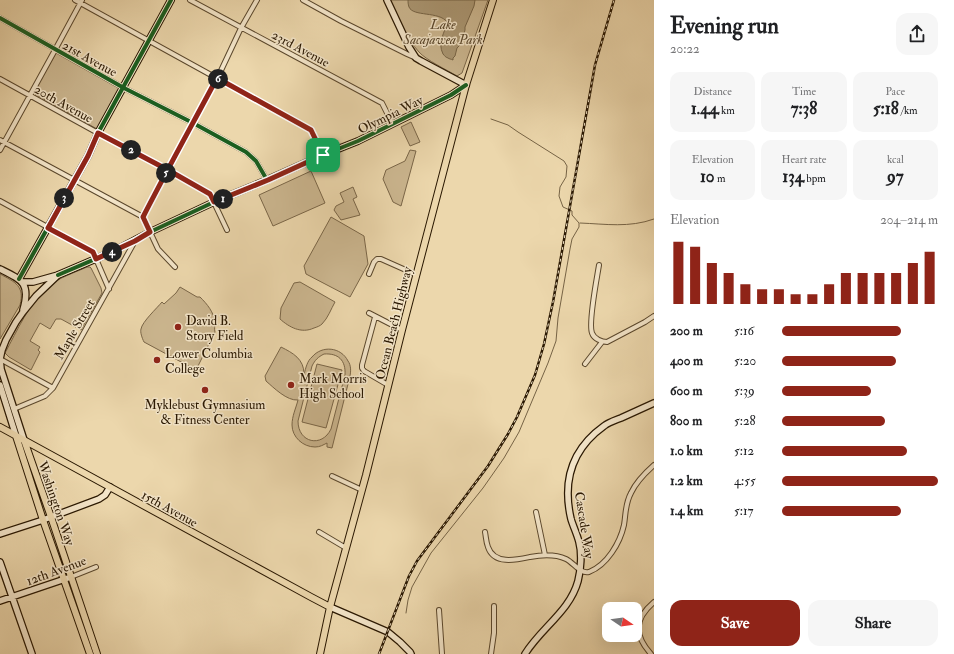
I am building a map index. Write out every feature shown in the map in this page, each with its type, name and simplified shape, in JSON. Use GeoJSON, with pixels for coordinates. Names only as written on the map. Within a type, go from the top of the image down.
{"type":"FeatureCollection","features":[{"type":"Feature","properties":{"kind":"main road","name":"Ocean Beach Highway"},"geometry":{"type":"LineString","coordinates":[[320,654],[330,607],[362,490],[466,85],[494,0]]}},
{"type":"Feature","properties":{"kind":"main road","name":"15th Avenue"},"geometry":{"type":"LineString","coordinates":[[0,427],[330,607]]}},
{"type":"Feature","properties":{"kind":"main road","name":"Washington Way"},"geometry":{"type":"LineString","coordinates":[[16,436],[43,520],[90,654]]}},
{"type":"Feature","properties":{"kind":"main road","name":"Washington Way"},"geometry":{"type":"LineString","coordinates":[[24,440],[97,654]]}},
{"type":"Feature","properties":{"kind":"street"},"geometry":{"type":"LineString","coordinates":[[75,0],[81,1],[149,42],[311,130],[323,155]]}},
{"type":"Feature","properties":{"kind":"street"},"geometry":{"type":"LineString","coordinates":[[21,280],[88,156],[98,133],[171,0]]}},
{"type":"Feature","properties":{"kind":"street","name":"23rd Avenue"},"geometry":{"type":"LineString","coordinates":[[190,0],[382,103],[392,123]]}},
{"type":"Feature","properties":{"kind":"street"},"geometry":{"type":"LineString","coordinates":[[143,217],[257,0]]}},
{"type":"Feature","properties":{"kind":"street"},"geometry":{"type":"LineString","coordinates":[[303,0],[466,85]]}},
{"type":"Feature","properties":{"kind":"street"},"geometry":{"type":"LineString","coordinates":[[387,0],[416,58]]}},
{"type":"Feature","properties":{"kind":"street"},"geometry":{"type":"LineString","coordinates":[[0,150],[2,141],[30,95],[81,1]]}},
{"type":"Feature","properties":{"kind":"street","name":"21st Avenue"},"geometry":{"type":"LineString","coordinates":[[0,18],[124,88],[246,152],[256,161],[268,180]]}},
{"type":"Feature","properties":{"kind":"street","name":"20th Avenue"},"geometry":{"type":"LineString","coordinates":[[0,79],[210,194],[227,230]]}},
{"type":"Feature","properties":{"kind":"street","name":"Olympia Way"},"geometry":{"type":"LineString","coordinates":[[21,280],[33,282],[58,275],[96,259],[214,202],[358,140],[451,95],[466,85]]}},
{"type":"Feature","properties":{"kind":"street"},"geometry":{"type":"LineString","coordinates":[[2,141],[143,217],[158,249],[174,267]]}},
{"type":"Feature","properties":{"kind":"street"},"geometry":{"type":"LineString","coordinates":[[0,201],[93,252],[109,289]]}},
{"type":"Feature","properties":{"kind":"street","name":"Maple Street"},"geometry":{"type":"LineString","coordinates":[[14,409],[45,396],[53,388],[135,241]]}},
{"type":"Feature","properties":{"kind":"street"},"geometry":{"type":"LineString","coordinates":[[369,274],[374,262],[377,259],[381,259],[417,275]]}},
{"type":"Feature","properties":{"kind":"street"},"geometry":{"type":"LineString","coordinates":[[599,265],[591,324],[592,334],[596,338],[602,342],[607,342],[654,316]]}},
{"type":"Feature","properties":{"kind":"street"},"geometry":{"type":"LineString","coordinates":[[0,269],[21,280],[26,291],[27,298],[23,312]]}},
{"type":"Feature","properties":{"kind":"street"},"geometry":{"type":"LineString","coordinates":[[53,388],[0,359],[3,342],[23,312],[36,296],[58,275]]}},
{"type":"Feature","properties":{"kind":"street"},"geometry":{"type":"LineString","coordinates":[[369,314],[402,330]]}},
{"type":"Feature","properties":{"kind":"street"},"geometry":{"type":"LineString","coordinates":[[375,317],[362,368],[364,371],[388,385]]}},
{"type":"Feature","properties":{"kind":"street"},"geometry":{"type":"LineString","coordinates":[[585,364],[602,342]]}},
{"type":"Feature","properties":{"kind":"street","name":"Washington Way"},"geometry":{"type":"LineString","coordinates":[[0,359],[1,370],[24,440]]}},
{"type":"Feature","properties":{"kind":"street","name":"Washington Way"},"geometry":{"type":"LineString","coordinates":[[0,385],[16,436]]}},
{"type":"Feature","properties":{"kind":"street","name":"Cascade Way"},"geometry":{"type":"LineString","coordinates":[[525,654],[536,638],[563,609],[572,596],[580,571],[579,542],[571,521],[568,502],[568,481],[573,461],[586,441],[605,425],[654,403]]}},
{"type":"Feature","properties":{"kind":"street"},"geometry":{"type":"LineString","coordinates":[[485,532],[487,546],[491,554],[499,559],[510,561],[545,555],[555,556],[565,559],[575,565],[580,571],[588,572],[599,566],[611,554],[619,540],[624,525],[626,507],[631,492],[641,477],[654,465]]}},
{"type":"Feature","properties":{"kind":"street"},"geometry":{"type":"LineString","coordinates":[[332,476],[362,490]]}},
{"type":"Feature","properties":{"kind":"street"},"geometry":{"type":"LineString","coordinates":[[0,534],[99,499],[105,495],[110,487]]}},
{"type":"Feature","properties":{"kind":"street"},"geometry":{"type":"LineString","coordinates":[[536,512],[545,555]]}},
{"type":"Feature","properties":{"kind":"street"},"geometry":{"type":"LineString","coordinates":[[319,532],[346,548]]}},
{"type":"Feature","properties":{"kind":"street"},"geometry":{"type":"LineString","coordinates":[[0,562],[32,654]]}},
{"type":"Feature","properties":{"kind":"street","name":"12th Avenue"},"geometry":{"type":"LineString","coordinates":[[0,601],[96,568]]}},
{"type":"Feature","properties":{"kind":"street"},"geometry":{"type":"LineString","coordinates":[[651,654],[644,646],[639,635],[639,624],[642,615],[654,602]]}},
{"type":"Feature","properties":{"kind":"street"},"geometry":{"type":"LineString","coordinates":[[491,654],[494,633],[494,606]]}},
{"type":"Feature","properties":{"kind":"street"},"geometry":{"type":"LineString","coordinates":[[330,607],[388,632],[411,654]]}},
{"type":"Feature","properties":{"kind":"street"},"geometry":{"type":"LineString","coordinates":[[439,610],[442,654]]}},
{"type":"Feature","properties":{"kind":"green space","name":"Lake Sacajawea Park"},"geometry":{"type":"Polygon","coordinates":[[[389,0],[488,0],[462,73],[457,76],[431,62],[419,52],[406,34],[389,0]]]}},
{"type":"Feature","properties":{"kind":"green space"},"geometry":{"type":"Polygon","coordinates":[[[56,53],[120,89],[97,129],[33,93],[56,53]]]}},
{"type":"Feature","properties":{"kind":"green space"},"geometry":{"type":"Polygon","coordinates":[[[411,122],[420,142],[410,146],[401,127],[411,122]]]}},
{"type":"Feature","properties":{"kind":"green space"},"geometry":{"type":"Polygon","coordinates":[[[410,150],[416,151],[401,206],[393,202],[383,179],[386,170],[405,161],[410,150]]]}},
{"type":"Feature","properties":{"kind":"green space"},"geometry":{"type":"Polygon","coordinates":[[[311,171],[325,203],[273,226],[259,195],[311,171]]]}},
{"type":"Feature","properties":{"kind":"green space"},"geometry":{"type":"Polygon","coordinates":[[[353,187],[357,197],[353,199],[360,215],[341,220],[334,210],[336,206],[344,202],[340,193],[353,187]]]}},
{"type":"Feature","properties":{"kind":"green space"},"geometry":{"type":"Polygon","coordinates":[[[331,217],[364,236],[368,264],[350,297],[306,274],[304,266],[331,217]]]}},
{"type":"Feature","properties":{"kind":"green space"},"geometry":{"type":"Polygon","coordinates":[[[87,267],[91,268],[102,293],[81,330],[61,319],[56,319],[50,329],[40,323],[30,341],[40,347],[38,350],[40,352],[31,370],[9,357],[5,353],[35,301],[49,286],[58,280],[87,267]]]}},
{"type":"Feature","properties":{"kind":"green space"},"geometry":{"type":"Polygon","coordinates":[[[0,274],[18,285],[21,293],[21,299],[20,305],[0,339],[0,274]]]}},
{"type":"Feature","properties":{"kind":"green space"},"geometry":{"type":"Polygon","coordinates":[[[300,282],[335,302],[322,324],[309,330],[296,329],[287,325],[280,319],[281,308],[294,283],[300,282]]]}},
{"type":"Feature","properties":{"kind":"green space","name":"David B. Story Field"},"geometry":{"type":"Polygon","coordinates":[[[180,287],[197,297],[200,297],[205,302],[210,308],[215,323],[215,332],[196,370],[144,342],[141,333],[142,326],[147,319],[162,302],[164,304],[180,287]]]}},
{"type":"Feature","properties":{"kind":"green space"},"geometry":{"type":"Polygon","coordinates":[[[281,347],[294,354],[300,360],[304,369],[304,374],[309,360],[316,353],[326,349],[331,349],[336,350],[345,356],[350,364],[350,374],[332,448],[327,447],[327,443],[320,446],[311,447],[302,443],[296,437],[292,429],[292,425],[293,415],[298,400],[294,400],[281,394],[266,381],[265,376],[281,347]],[[329,354],[320,356],[312,366],[298,421],[302,434],[311,440],[317,441],[322,439],[331,429],[345,375],[344,365],[340,358],[329,354]]]}},
{"type":"Feature","properties":{"kind":"green space"},"geometry":{"type":"Polygon","coordinates":[[[317,364],[342,370],[326,428],[302,422],[317,364]]]}},
{"type":"Feature","properties":{"kind":"shaded area"},"geometry":{"type":"Polygon","coordinates":[[[408,0],[475,0],[465,27],[461,44],[457,48],[453,60],[445,56],[441,50],[441,42],[447,22],[438,16],[411,10],[408,0]]]}},
{"type":"Feature","properties":{"kind":"waterway"},"geometry":{"type":"LineString","coordinates":[[406,613],[412,587],[431,553],[483,488],[504,458],[519,432],[556,341],[558,318],[572,239],[579,227],[579,223],[572,215],[572,211],[563,207],[559,196],[560,187],[566,177],[567,166],[564,161],[508,125],[491,119]]}},
{"type":"Feature","properties":{"kind":"waterway"},"geometry":{"type":"LineString","coordinates":[[580,223],[608,225],[636,224],[654,219]]}},
{"type":"Feature","properties":{"kind":"railway"},"geometry":{"type":"LineString","coordinates":[[379,654],[409,576],[417,561],[488,466],[517,417],[535,375],[544,344],[553,302],[595,65],[614,0]]}},
{"type":"Feature","properties":{"kind":"cycle path"},"geometry":{"type":"LineString","coordinates":[[19,279],[88,156],[98,133],[171,0]]}},
{"type":"Feature","properties":{"kind":"cycle path"},"geometry":{"type":"LineString","coordinates":[[0,18],[124,88],[246,152],[256,161],[267,180]]}},
{"type":"Feature","properties":{"kind":"cycle path"},"geometry":{"type":"LineString","coordinates":[[58,275],[114,251],[150,232],[214,202],[358,141],[451,95],[466,85]]}},
{"type":"Feature","properties":{"kind":"place","name":"David B. Story Field"},"geometry":{"type":"Point","coordinates":[178,327]}},
{"type":"Feature","properties":{"kind":"place","name":"Lower Columbia College"},"geometry":{"type":"Point","coordinates":[157,360]}},
{"type":"Feature","properties":{"kind":"place","name":"Mark Morris High School"},"geometry":{"type":"Point","coordinates":[291,385]}},
{"type":"Feature","properties":{"kind":"place","name":"Myklebust Gymnasium & Fitness Center"},"geometry":{"type":"Point","coordinates":[205,390]}},
{"type":"Feature","properties":{"kind":"route"},"geometry":{"type":"LineString","coordinates":[[323,155],[214,202],[210,194],[168,170],[98,133],[88,156],[48,228],[93,252],[96,259],[135,241],[150,232],[143,217],[155,193],[168,170],[217,78],[311,130],[323,155]]}}]}
